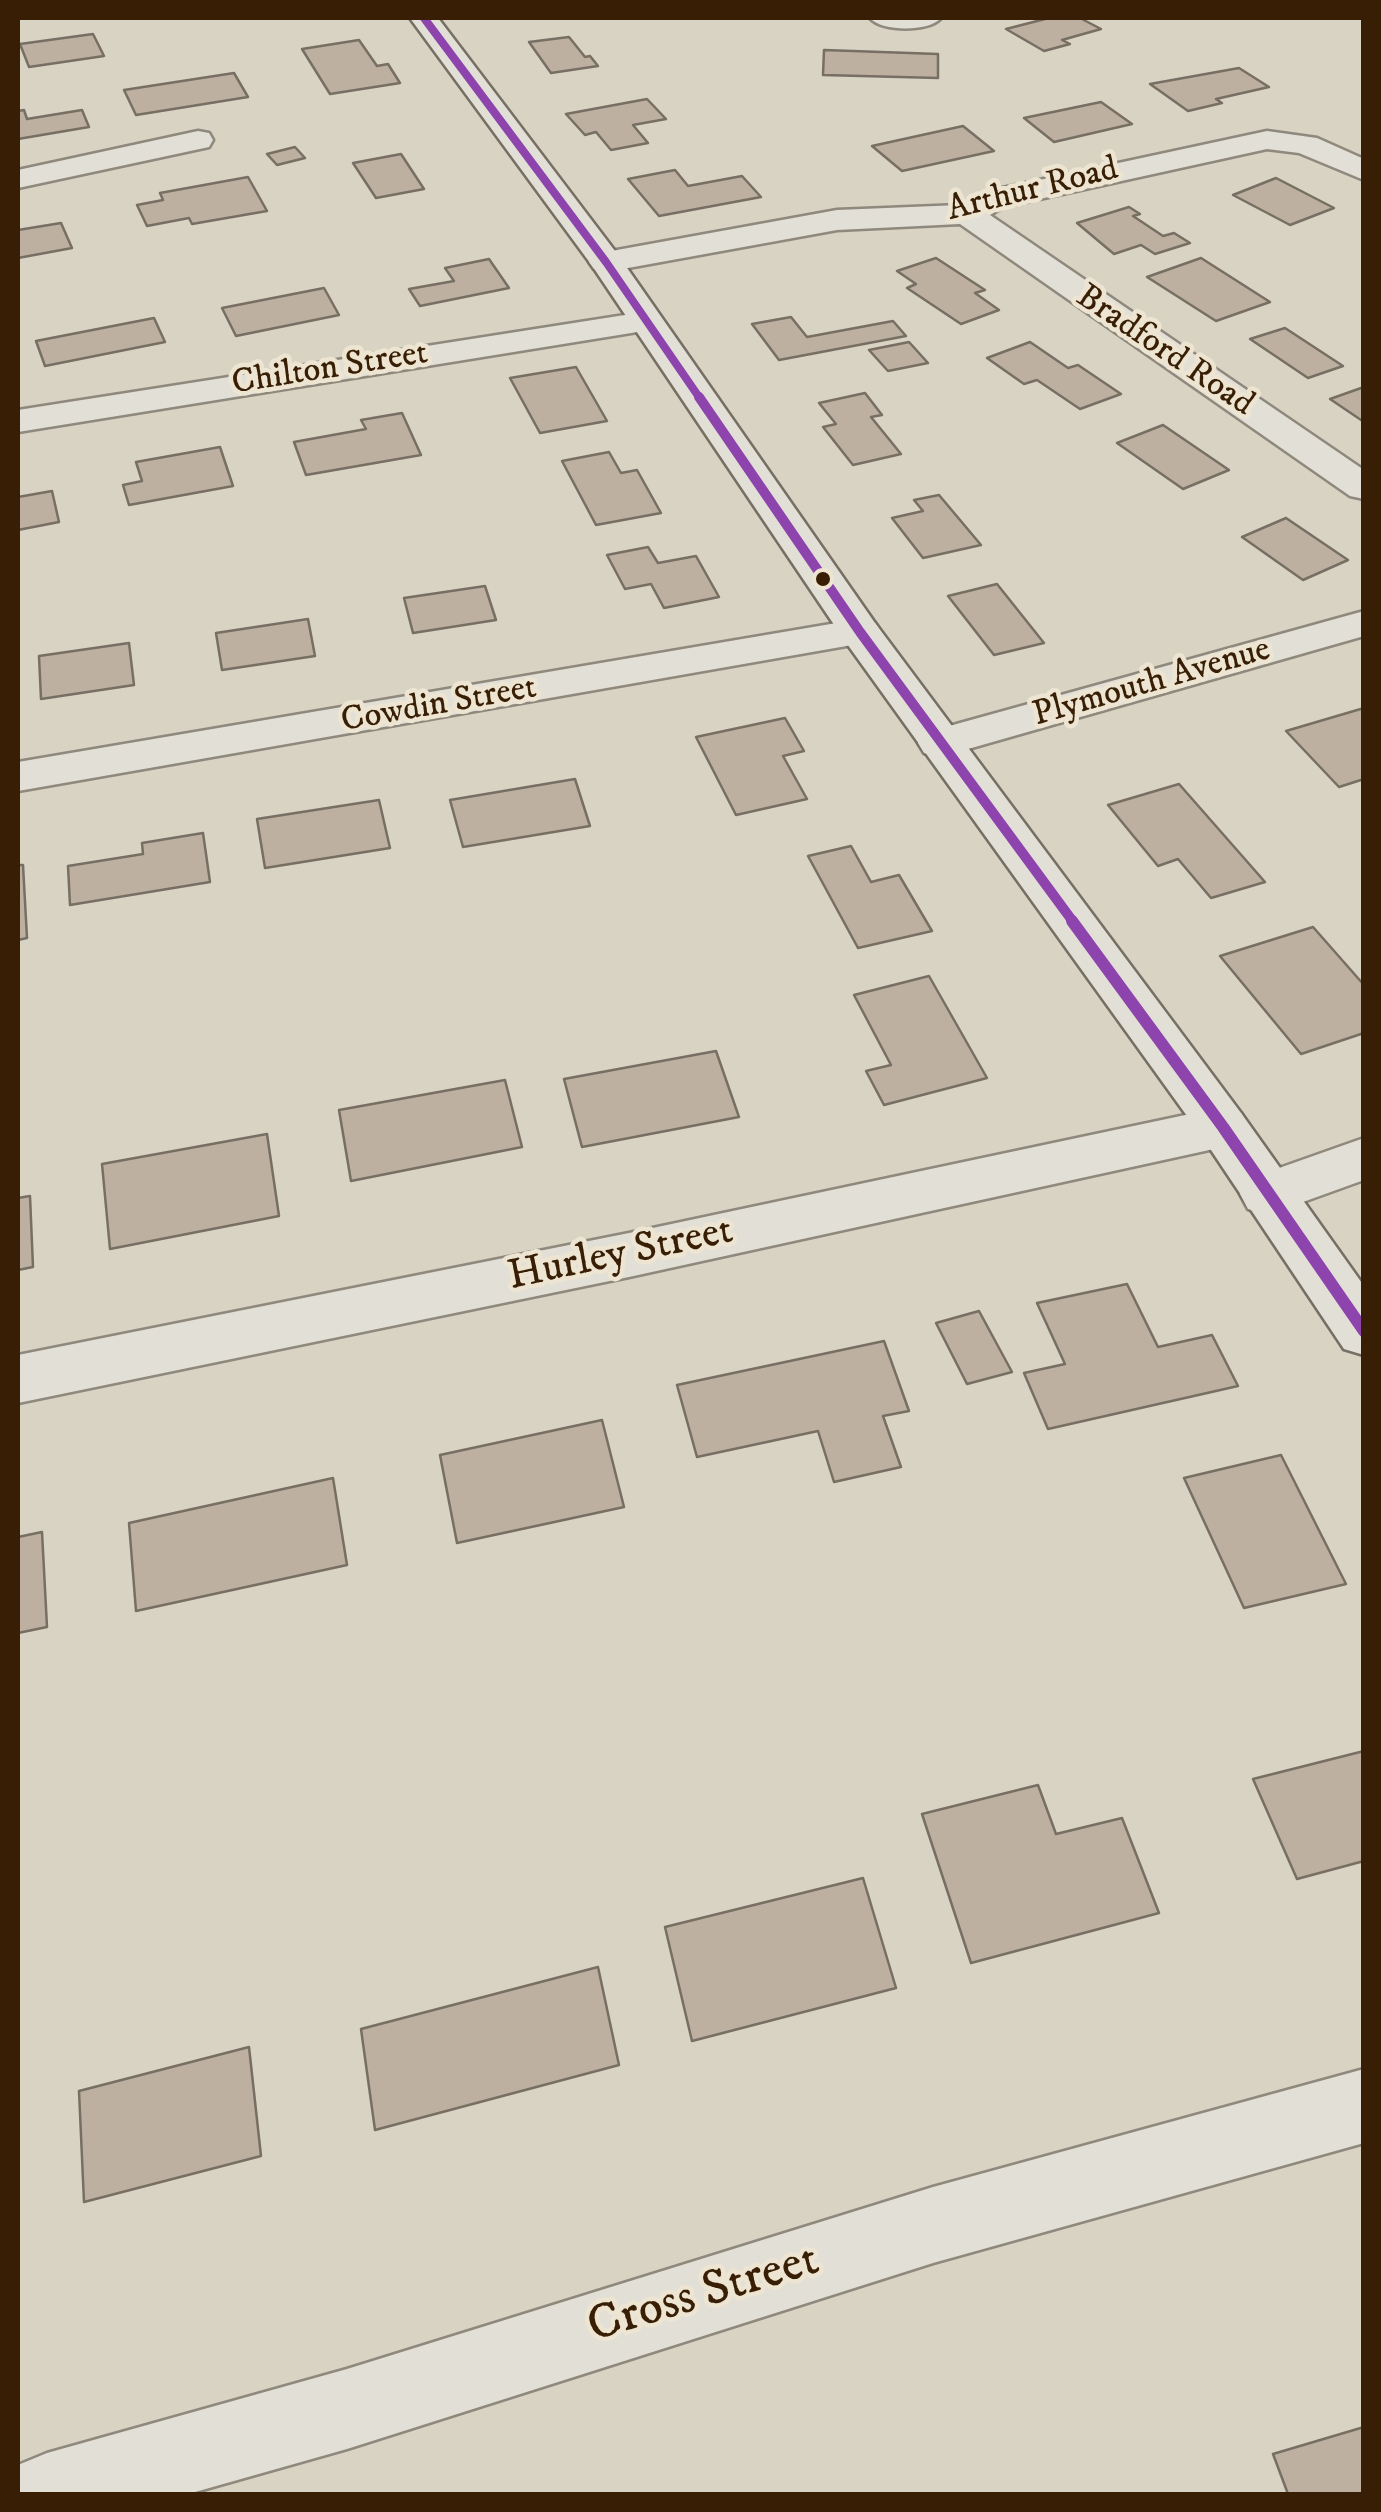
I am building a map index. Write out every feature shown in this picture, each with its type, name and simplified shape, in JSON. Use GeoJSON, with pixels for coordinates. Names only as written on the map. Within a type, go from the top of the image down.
{"type":"FeatureCollection","features":[{"type":"Feature","properties":{"kind":"street"},"geometry":{"type":"LineString","coordinates":[[424,18],[606,262],[860,632],[1223,1128],[1364,1332]]}},
{"type":"Feature","properties":{"kind":"street"},"geometry":{"type":"LineString","coordinates":[[884,18],[927,18]]}},
{"type":"Feature","properties":{"kind":"street"},"geometry":{"type":"LineString","coordinates":[[18,179],[198,140]]}},
{"type":"Feature","properties":{"kind":"street","name":"Arthur Road"},"geometry":{"type":"LineString","coordinates":[[606,262],[837,220],[967,214],[992,200],[1119,170],[1282,140],[1306,145],[1364,172]]}},
{"type":"Feature","properties":{"kind":"street","name":"Bradford Road"},"geometry":{"type":"LineString","coordinates":[[967,214],[1364,488]]}},
{"type":"Feature","properties":{"kind":"street","name":"Chilton Street"},"geometry":{"type":"LineString","coordinates":[[18,421],[644,322]]}},
{"type":"Feature","properties":{"kind":"street","name":"Plymouth Avenue"},"geometry":{"type":"LineString","coordinates":[[940,743],[1364,623]]}},
{"type":"Feature","properties":{"kind":"street","name":"Cowdin Street"},"geometry":{"type":"LineString","coordinates":[[18,778],[860,632]]}},
{"type":"Feature","properties":{"kind":"street","name":"Hurley Street"},"geometry":{"type":"LineString","coordinates":[[18,1379],[629,1255],[1223,1128]]}},
{"type":"Feature","properties":{"kind":"street"},"geometry":{"type":"LineString","coordinates":[[1267,1194],[1364,1158]]}},
{"type":"Feature","properties":{"kind":"street","name":"Cross Street"},"geometry":{"type":"LineString","coordinates":[[47,2494],[347,2408],[932,2224],[1364,2106]]}},
{"type":"Feature","properties":{"kind":"building"},"geometry":{"type":"Polygon","coordinates":[[[1049,18],[1080,18],[1101,29],[1062,40],[1070,44],[1044,51],[1006,29],[1049,18]]]}},
{"type":"Feature","properties":{"kind":"building"},"geometry":{"type":"Polygon","coordinates":[[[93,34],[104,56],[29,67],[20,44],[93,34]]]}},
{"type":"Feature","properties":{"kind":"building"},"geometry":{"type":"Polygon","coordinates":[[[569,37],[598,66],[551,73],[529,42],[569,37]]]}},
{"type":"Feature","properties":{"kind":"building"},"geometry":{"type":"Polygon","coordinates":[[[359,40],[377,66],[388,64],[400,83],[330,94],[302,49],[359,40]]]}},
{"type":"Feature","properties":{"kind":"building"},"geometry":{"type":"Polygon","coordinates":[[[824,50],[938,54],[938,78],[823,75],[824,50]]]}},
{"type":"Feature","properties":{"kind":"building"},"geometry":{"type":"Polygon","coordinates":[[[1239,68],[1269,87],[1216,99],[1222,103],[1188,111],[1150,84],[1239,68]]]}},
{"type":"Feature","properties":{"kind":"building"},"geometry":{"type":"Polygon","coordinates":[[[234,73],[248,97],[136,115],[124,90],[234,73]]]}},
{"type":"Feature","properties":{"kind":"building"},"geometry":{"type":"Polygon","coordinates":[[[647,99],[666,119],[633,125],[648,143],[611,150],[596,132],[585,135],[566,114],[647,99]]]}},
{"type":"Feature","properties":{"kind":"building"},"geometry":{"type":"Polygon","coordinates":[[[1101,102],[1132,124],[1054,142],[1024,118],[1101,102]]]}},
{"type":"Feature","properties":{"kind":"building"},"geometry":{"type":"Polygon","coordinates":[[[24,110],[27,119],[82,110],[89,127],[18,139],[18,111],[24,110]]]}},
{"type":"Feature","properties":{"kind":"building"},"geometry":{"type":"Polygon","coordinates":[[[963,126],[994,151],[902,171],[872,146],[963,126]]]}},
{"type":"Feature","properties":{"kind":"building"},"geometry":{"type":"Polygon","coordinates":[[[295,147],[305,158],[277,165],[267,154],[295,147]]]}},
{"type":"Feature","properties":{"kind":"building"},"geometry":{"type":"Polygon","coordinates":[[[401,154],[424,189],[376,198],[353,163],[401,154]]]}},
{"type":"Feature","properties":{"kind":"building"},"geometry":{"type":"Polygon","coordinates":[[[675,170],[688,186],[742,176],[761,197],[659,216],[628,179],[675,170]]]}},
{"type":"Feature","properties":{"kind":"building"},"geometry":{"type":"Polygon","coordinates":[[[248,177],[267,211],[192,224],[189,218],[147,226],[137,205],[163,200],[160,193],[248,177]]]}},
{"type":"Feature","properties":{"kind":"building"},"geometry":{"type":"Polygon","coordinates":[[[1276,178],[1334,208],[1290,225],[1233,195],[1276,178]]]}},
{"type":"Feature","properties":{"kind":"building"},"geometry":{"type":"Polygon","coordinates":[[[1129,207],[1140,214],[1133,216],[1163,236],[1174,233],[1190,243],[1155,254],[1141,245],[1114,254],[1077,223],[1129,207]]]}},
{"type":"Feature","properties":{"kind":"building"},"geometry":{"type":"Polygon","coordinates":[[[61,223],[72,248],[18,258],[18,230],[61,223]]]}},
{"type":"Feature","properties":{"kind":"building"},"geometry":{"type":"Polygon","coordinates":[[[936,258],[985,290],[975,293],[999,310],[961,324],[907,288],[916,284],[897,271],[936,258]]]}},
{"type":"Feature","properties":{"kind":"building"},"geometry":{"type":"Polygon","coordinates":[[[1201,258],[1270,302],[1216,321],[1147,277],[1201,258]]]}},
{"type":"Feature","properties":{"kind":"building"},"geometry":{"type":"Polygon","coordinates":[[[489,259],[509,288],[420,306],[409,289],[454,281],[445,268],[489,259]]]}},
{"type":"Feature","properties":{"kind":"building"},"geometry":{"type":"Polygon","coordinates":[[[324,288],[339,315],[236,336],[222,308],[324,288]]]}},
{"type":"Feature","properties":{"kind":"building"},"geometry":{"type":"Polygon","coordinates":[[[791,317],[807,337],[893,321],[906,336],[779,360],[752,324],[791,317]]]}},
{"type":"Feature","properties":{"kind":"building"},"geometry":{"type":"Polygon","coordinates":[[[154,318],[165,342],[45,366],[36,341],[154,318]]]}},
{"type":"Feature","properties":{"kind":"building"},"geometry":{"type":"Polygon","coordinates":[[[1285,328],[1343,366],[1308,378],[1250,339],[1285,328]]]}},
{"type":"Feature","properties":{"kind":"building"},"geometry":{"type":"Polygon","coordinates":[[[909,342],[928,363],[888,371],[869,350],[909,342]]]}},
{"type":"Feature","properties":{"kind":"building"},"geometry":{"type":"Polygon","coordinates":[[[1030,342],[1068,368],[1078,365],[1121,394],[1080,409],[1037,380],[1024,384],[987,358],[1030,342]]]}},
{"type":"Feature","properties":{"kind":"building"},"geometry":{"type":"Polygon","coordinates":[[[576,367],[607,421],[540,433],[510,378],[576,367]]]}},
{"type":"Feature","properties":{"kind":"building"},"geometry":{"type":"Polygon","coordinates":[[[1364,387],[1364,422],[1330,399],[1364,387]]]}},
{"type":"Feature","properties":{"kind":"building"},"geometry":{"type":"Polygon","coordinates":[[[865,393],[882,415],[871,417],[901,454],[853,465],[823,427],[836,424],[819,403],[865,393]]]}},
{"type":"Feature","properties":{"kind":"building"},"geometry":{"type":"Polygon","coordinates":[[[402,413],[421,455],[306,475],[294,442],[366,429],[361,420],[402,413]]]}},
{"type":"Feature","properties":{"kind":"building"},"geometry":{"type":"Polygon","coordinates":[[[1163,425],[1229,470],[1183,489],[1117,443],[1163,425]]]}},
{"type":"Feature","properties":{"kind":"building"},"geometry":{"type":"Polygon","coordinates":[[[220,447],[233,486],[129,505],[123,485],[142,481],[136,462],[220,447]]]}},
{"type":"Feature","properties":{"kind":"building"},"geometry":{"type":"Polygon","coordinates":[[[609,452],[621,473],[637,470],[661,513],[596,525],[562,461],[609,452]]]}},
{"type":"Feature","properties":{"kind":"building"},"geometry":{"type":"Polygon","coordinates":[[[52,491],[59,522],[18,530],[18,497],[52,491]]]}},
{"type":"Feature","properties":{"kind":"building"},"geometry":{"type":"Polygon","coordinates":[[[939,495],[981,545],[923,558],[892,518],[923,511],[914,500],[939,495]]]}},
{"type":"Feature","properties":{"kind":"building"},"geometry":{"type":"Polygon","coordinates":[[[1286,518],[1348,560],[1303,580],[1242,537],[1286,518]]]}},
{"type":"Feature","properties":{"kind":"building"},"geometry":{"type":"Polygon","coordinates":[[[648,547],[658,563],[696,556],[719,597],[664,608],[651,584],[625,589],[607,555],[648,547]]]}},
{"type":"Feature","properties":{"kind":"building"},"geometry":{"type":"Polygon","coordinates":[[[997,584],[1044,643],[994,655],[948,596],[997,584]]]}},
{"type":"Feature","properties":{"kind":"building"},"geometry":{"type":"Polygon","coordinates":[[[485,586],[496,620],[413,633],[404,598],[485,586]]]}},
{"type":"Feature","properties":{"kind":"building"},"geometry":{"type":"Polygon","coordinates":[[[308,619],[315,656],[222,670],[216,633],[308,619]]]}},
{"type":"Feature","properties":{"kind":"building"},"geometry":{"type":"Polygon","coordinates":[[[129,643],[134,685],[41,699],[39,656],[129,643]]]}},
{"type":"Feature","properties":{"kind":"building"},"geometry":{"type":"Polygon","coordinates":[[[1364,708],[1364,779],[1339,787],[1286,731],[1364,708]]]}},
{"type":"Feature","properties":{"kind":"building"},"geometry":{"type":"Polygon","coordinates":[[[785,718],[804,751],[783,756],[807,799],[736,815],[696,737],[785,718]]]}},
{"type":"Feature","properties":{"kind":"building"},"geometry":{"type":"Polygon","coordinates":[[[575,779],[590,826],[463,847],[450,800],[575,779]]]}},
{"type":"Feature","properties":{"kind":"building"},"geometry":{"type":"Polygon","coordinates":[[[1179,784],[1265,882],[1211,898],[1178,859],[1158,866],[1108,805],[1179,784]]]}},
{"type":"Feature","properties":{"kind":"building"},"geometry":{"type":"Polygon","coordinates":[[[379,800],[390,848],[265,868],[257,819],[379,800]]]}},
{"type":"Feature","properties":{"kind":"building"},"geometry":{"type":"Polygon","coordinates":[[[203,833],[210,882],[70,905],[68,866],[143,854],[142,843],[203,833]]]}},
{"type":"Feature","properties":{"kind":"building"},"geometry":{"type":"Polygon","coordinates":[[[851,846],[871,882],[899,875],[932,931],[858,948],[808,856],[851,846]]]}},
{"type":"Feature","properties":{"kind":"building"},"geometry":{"type":"Polygon","coordinates":[[[18,865],[23,865],[27,938],[18,940],[18,865]]]}},
{"type":"Feature","properties":{"kind":"building"},"geometry":{"type":"Polygon","coordinates":[[[1313,927],[1364,985],[1364,1033],[1301,1054],[1220,956],[1313,927]]]}},
{"type":"Feature","properties":{"kind":"building"},"geometry":{"type":"Polygon","coordinates":[[[929,976],[987,1078],[884,1105],[866,1071],[891,1065],[854,995],[929,976]]]}},
{"type":"Feature","properties":{"kind":"building"},"geometry":{"type":"Polygon","coordinates":[[[716,1051],[739,1117],[582,1147],[564,1079],[716,1051]]]}},
{"type":"Feature","properties":{"kind":"building"},"geometry":{"type":"Polygon","coordinates":[[[505,1080],[522,1147],[351,1181],[339,1110],[505,1080]]]}},
{"type":"Feature","properties":{"kind":"building"},"geometry":{"type":"Polygon","coordinates":[[[267,1134],[279,1216],[110,1249],[102,1164],[267,1134]]]}},
{"type":"Feature","properties":{"kind":"building"},"geometry":{"type":"Polygon","coordinates":[[[30,1196],[33,1267],[18,1270],[18,1198],[30,1196]]]}},
{"type":"Feature","properties":{"kind":"building"},"geometry":{"type":"Polygon","coordinates":[[[1127,1284],[1158,1347],[1212,1335],[1238,1386],[1048,1429],[1024,1373],[1065,1364],[1037,1303],[1127,1284]]]}},
{"type":"Feature","properties":{"kind":"building"},"geometry":{"type":"Polygon","coordinates":[[[979,1311],[1012,1372],[967,1384],[936,1323],[979,1311]]]}},
{"type":"Feature","properties":{"kind":"building"},"geometry":{"type":"Polygon","coordinates":[[[884,1341],[909,1411],[883,1416],[901,1467],[834,1482],[818,1431],[697,1457],[677,1385],[884,1341]]]}},
{"type":"Feature","properties":{"kind":"building"},"geometry":{"type":"Polygon","coordinates":[[[602,1420],[624,1507],[457,1543],[440,1455],[602,1420]]]}},
{"type":"Feature","properties":{"kind":"building"},"geometry":{"type":"Polygon","coordinates":[[[1281,1455],[1346,1584],[1244,1608],[1184,1478],[1281,1455]]]}},
{"type":"Feature","properties":{"kind":"building"},"geometry":{"type":"Polygon","coordinates":[[[333,1478],[347,1565],[136,1611],[129,1523],[333,1478]]]}},
{"type":"Feature","properties":{"kind":"building"},"geometry":{"type":"Polygon","coordinates":[[[42,1532],[47,1627],[18,1633],[18,1537],[42,1532]]]}},
{"type":"Feature","properties":{"kind":"building"},"geometry":{"type":"Polygon","coordinates":[[[1364,1751],[1364,1861],[1297,1879],[1253,1779],[1364,1751]]]}},
{"type":"Feature","properties":{"kind":"building"},"geometry":{"type":"Polygon","coordinates":[[[1038,1785],[1056,1834],[1122,1818],[1159,1913],[971,1963],[922,1814],[1038,1785]]]}},
{"type":"Feature","properties":{"kind":"building"},"geometry":{"type":"Polygon","coordinates":[[[863,1878],[896,1988],[692,2041],[665,1927],[863,1878]]]}},
{"type":"Feature","properties":{"kind":"building"},"geometry":{"type":"Polygon","coordinates":[[[598,1967],[619,2065],[375,2130],[361,2029],[598,1967]]]}},
{"type":"Feature","properties":{"kind":"building"},"geometry":{"type":"Polygon","coordinates":[[[249,2047],[261,2156],[84,2202],[79,2091],[249,2047]]]}},
{"type":"Feature","properties":{"kind":"building"},"geometry":{"type":"Polygon","coordinates":[[[1364,2427],[1364,2494],[1288,2494],[1273,2454],[1364,2427]]]}},
{"type":"Feature","properties":{"kind":"transit line"},"geometry":{"type":"LineString","coordinates":[[424,18],[606,262],[860,632],[1223,1127],[1364,1331]]}}]}
